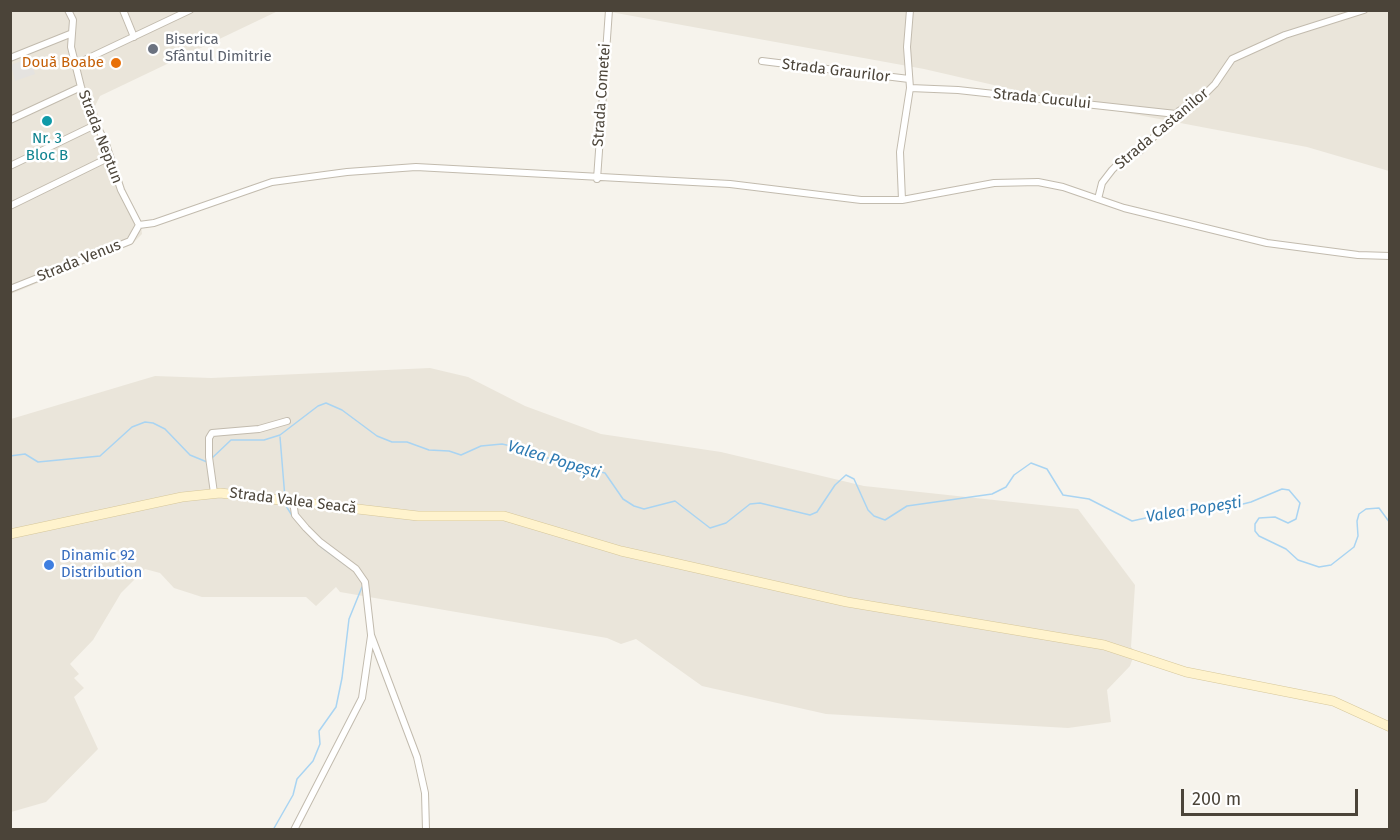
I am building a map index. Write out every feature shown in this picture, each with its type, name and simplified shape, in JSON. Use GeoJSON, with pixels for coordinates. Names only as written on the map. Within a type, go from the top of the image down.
{"type":"FeatureCollection","features":[{"type":"Feature","properties":{"kind":"main road","name":"Strada Valea Seacă"},"geometry":{"type":"LineString","coordinates":[[10,534],[69,524],[182,497],[214,493],[418,516],[504,516],[664,561],[847,602],[1104,645],[1186,672],[1333,701],[1389,727]]}},
{"type":"Feature","properties":{"kind":"street","name":"Strada Neptun"},"geometry":{"type":"LineString","coordinates":[[68,10],[73,20],[70,34],[81,87],[95,125],[105,141],[121,190],[139,225]]}},
{"type":"Feature","properties":{"kind":"street"},"geometry":{"type":"LineString","coordinates":[[123,10],[134,37]]}},
{"type":"Feature","properties":{"kind":"street"},"geometry":{"type":"LineString","coordinates":[[76,64],[134,37],[175,14],[190,10]]}},
{"type":"Feature","properties":{"kind":"street","name":"Strada Cometei"},"geometry":{"type":"LineString","coordinates":[[597,179],[609,10]]}},
{"type":"Feature","properties":{"kind":"street"},"geometry":{"type":"LineString","coordinates":[[903,200],[900,152],[910,88],[907,47],[910,10]]}},
{"type":"Feature","properties":{"kind":"street","name":"Strada Castanilor"},"geometry":{"type":"LineString","coordinates":[[1098,199],[1102,183],[1112,170],[1123,159],[1138,152],[1176,114],[1201,98],[1238,55],[1285,35],[1364,10]]}},
{"type":"Feature","properties":{"kind":"street"},"geometry":{"type":"LineString","coordinates":[[10,58],[70,34]]}},
{"type":"Feature","properties":{"kind":"street","name":"Strada Graurilor"},"geometry":{"type":"LineString","coordinates":[[762,61],[909,79]]}},
{"type":"Feature","properties":{"kind":"street"},"geometry":{"type":"LineString","coordinates":[[10,120],[81,87]]}},
{"type":"Feature","properties":{"kind":"street","name":"Strada Cucului"},"geometry":{"type":"LineString","coordinates":[[910,88],[958,90],[1176,114]]}},
{"type":"Feature","properties":{"kind":"street"},"geometry":{"type":"LineString","coordinates":[[10,166],[95,125]]}},
{"type":"Feature","properties":{"kind":"street"},"geometry":{"type":"LineString","coordinates":[[10,206],[110,157]]}},
{"type":"Feature","properties":{"kind":"street"},"geometry":{"type":"LineString","coordinates":[[139,225],[154,223],[272,182],[346,172],[416,168],[730,184],[861,200],[903,200],[994,183],[1038,182],[1124,208],[1267,243],[1358,255],[1389,256]]}},
{"type":"Feature","properties":{"kind":"street","name":"Strada Venus"},"geometry":{"type":"LineString","coordinates":[[10,289],[130,241],[139,225]]}},
{"type":"Feature","properties":{"kind":"street"},"geometry":{"type":"LineString","coordinates":[[214,493],[209,438],[214,432],[259,429],[287,421]]}},
{"type":"Feature","properties":{"kind":"street"},"geometry":{"type":"LineString","coordinates":[[292,500],[295,515],[306,528],[361,574],[368,597],[371,635],[362,698],[294,830]]}},
{"type":"Feature","properties":{"kind":"street"},"geometry":{"type":"LineString","coordinates":[[371,635],[417,757],[425,793],[426,830]]}},
{"type":"Feature","properties":{"kind":"shaded area"},"geometry":{"type":"Polygon","coordinates":[[[11,11],[278,11],[100,96],[95,106],[127,194],[141,225],[142,234],[132,244],[11,294],[11,11]]]}},
{"type":"Feature","properties":{"kind":"shaded area"},"geometry":{"type":"Polygon","coordinates":[[[605,11],[1389,11],[1389,171],[1307,147],[1059,100],[924,69],[605,11]]]}},
{"type":"Feature","properties":{"kind":"shaded area"},"geometry":{"type":"Polygon","coordinates":[[[29,58],[35,74],[15,81],[11,65],[29,58]]]}},
{"type":"Feature","properties":{"kind":"shaded area"},"geometry":{"type":"Polygon","coordinates":[[[430,368],[468,377],[525,406],[601,434],[721,452],[864,486],[1078,509],[1135,585],[1131,647],[1135,652],[1130,666],[1107,690],[1111,722],[1068,728],[826,714],[702,686],[636,639],[621,644],[607,638],[340,592],[336,587],[316,606],[306,597],[202,597],[174,588],[160,573],[145,569],[121,593],[93,640],[70,664],[79,674],[74,678],[84,688],[74,697],[98,749],[46,802],[11,812],[11,419],[155,376],[211,378],[430,368]]]}},
{"type":"Feature","properties":{"kind":"waterway","name":"Valea Popești"},"geometry":{"type":"LineString","coordinates":[[211,459],[231,440],[264,440],[280,435],[318,406],[326,403],[342,410],[377,436],[392,442],[407,442],[429,450],[449,451],[461,455],[481,446],[502,444],[520,448],[539,457],[570,461],[583,468],[605,473],[623,499],[634,506],[644,509],[675,501],[710,528],[726,523],[750,504],[760,503],[810,515],[817,512],[835,485],[846,475],[854,479],[868,510],[874,516],[885,520],[907,506],[992,494],[1006,487],[1014,475],[1031,463],[1047,469],[1063,495],[1089,499],[1132,521],[1177,511],[1235,506],[1282,489],[1289,490],[1300,503],[1296,519],[1288,523],[1275,517],[1259,518],[1255,524],[1255,531],[1259,536],[1286,549],[1298,560],[1319,567],[1331,565],[1354,547],[1358,536],[1359,514],[1366,509],[1379,508],[1390,523]]}},
{"type":"Feature","properties":{"kind":"waterway"},"geometry":{"type":"LineString","coordinates":[[10,456],[25,454],[38,462],[100,456],[132,427],[145,422],[165,429],[190,455],[207,462]]}},
{"type":"Feature","properties":{"kind":"waterway"},"geometry":{"type":"LineString","coordinates":[[280,437],[285,498]]}},
{"type":"Feature","properties":{"kind":"waterway"},"geometry":{"type":"LineString","coordinates":[[286,506],[293,517]]}},
{"type":"Feature","properties":{"kind":"waterway"},"geometry":{"type":"LineString","coordinates":[[321,547],[351,569]]}},
{"type":"Feature","properties":{"kind":"waterway"},"geometry":{"type":"LineString","coordinates":[[273,830],[293,795],[297,779],[313,761],[320,744],[319,731],[336,707],[349,619],[362,587]]}},
{"type":"Feature","properties":{"kind":"place","name":"Biserica Sfântul Dimitrie"},"geometry":{"type":"Point","coordinates":[153,49]}},
{"type":"Feature","properties":{"kind":"place","name":"Două Boabe"},"geometry":{"type":"Point","coordinates":[116,63]}},
{"type":"Feature","properties":{"kind":"place","name":"Nr. 3 Bloc B"},"geometry":{"type":"Point","coordinates":[47,121]}},
{"type":"Feature","properties":{"kind":"place","name":"Dinamic 92 Distribution"},"geometry":{"type":"Point","coordinates":[49,565]}}]}
